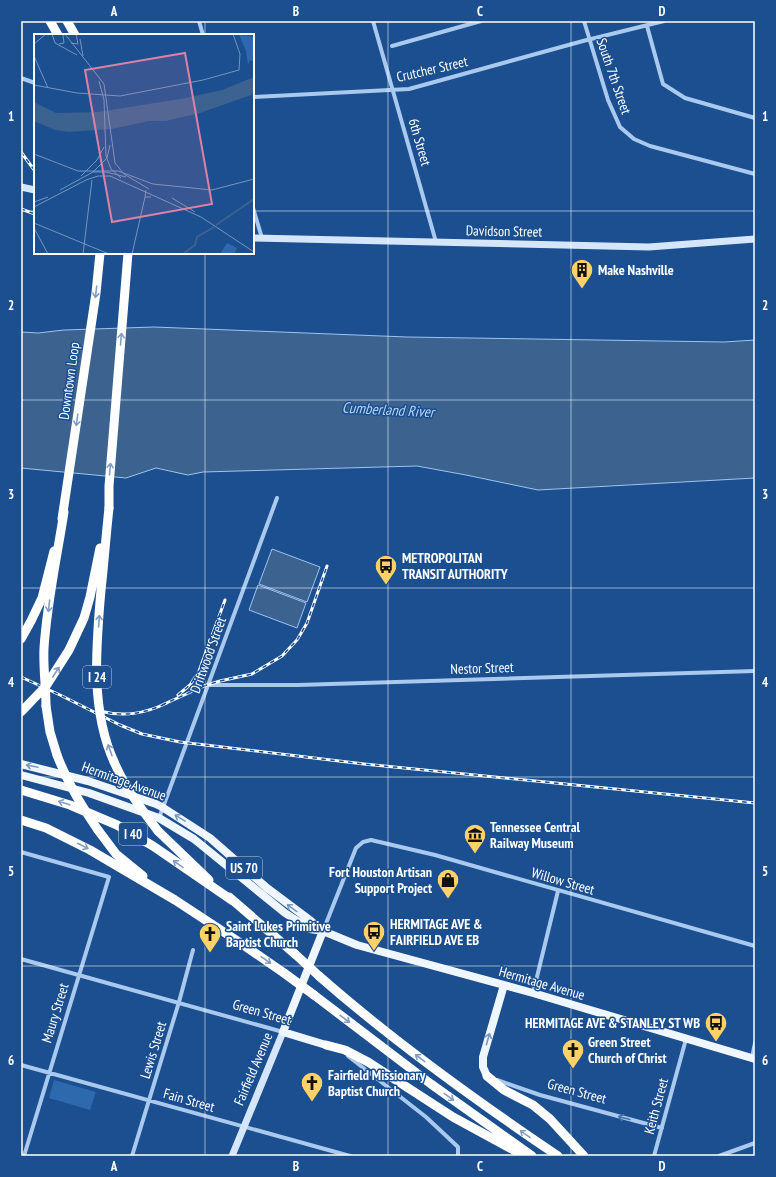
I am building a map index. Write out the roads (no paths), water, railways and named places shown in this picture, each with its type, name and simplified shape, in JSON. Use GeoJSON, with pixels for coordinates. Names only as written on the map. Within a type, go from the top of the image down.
{"type":"FeatureCollection","features":[{"type":"Feature","properties":{"kind":"highway"},"geometry":{"type":"LineString","coordinates":[[50,21],[57,34]]}},
{"type":"Feature","properties":{"kind":"highway"},"geometry":{"type":"LineString","coordinates":[[67,21],[74,34]]}},
{"type":"Feature","properties":{"kind":"highway","name":"Downtown Loop"},"geometry":{"type":"LineString","coordinates":[[64,512],[96,294],[100,254]]}},
{"type":"Feature","properties":{"kind":"highway","name":"I 24"},"geometry":{"type":"LineString","coordinates":[[128,254],[109,486],[109,508],[98,623],[97,670],[99,703],[105,736],[115,764],[136,803],[158,831],[186,859],[233,901],[296,954],[358,1010],[416,1056],[558,1156]]}},
{"type":"Feature","properties":{"kind":"highway"},"geometry":{"type":"LineString","coordinates":[[21,712],[46,686],[69,650],[79,630],[90,597],[109,508]]}},
{"type":"Feature","properties":{"kind":"highway"},"geometry":{"type":"LineString","coordinates":[[21,639],[42,598],[64,512]]}},
{"type":"Feature","properties":{"kind":"highway"},"geometry":{"type":"LineString","coordinates":[[64,512],[49,600],[44,649],[46,706],[50,732],[66,779],[80,804],[98,830],[116,854],[175,900],[284,973],[431,1084],[532,1156]]}},
{"type":"Feature","properties":{"kind":"highway","name":"I 40"},"geometry":{"type":"LineString","coordinates":[[21,790],[70,805],[117,825],[153,846],[233,901]]}},
{"type":"Feature","properties":{"kind":"highway","name":"I 40"},"geometry":{"type":"LineString","coordinates":[[21,820],[46,828],[90,850],[175,900]]}},
{"type":"Feature","properties":{"kind":"highway"},"geometry":{"type":"LineString","coordinates":[[326,1045],[345,1050],[368,1062],[453,1117],[524,1156]]}},
{"type":"Feature","properties":{"kind":"highway"},"geometry":{"type":"LineString","coordinates":[[487,1076],[504,1090],[533,1105],[550,1119],[584,1156]]}},
{"type":"Feature","properties":{"kind":"main road","name":"Hermitage Avenue"},"geometry":{"type":"LineString","coordinates":[[21,764],[88,781],[156,804],[210,838],[267,888],[312,921],[323,931]]}},
{"type":"Feature","properties":{"kind":"main road","name":"Hermitage Avenue"},"geometry":{"type":"LineString","coordinates":[[21,774],[89,793],[159,818],[194,839],[284,913],[310,929],[323,931],[357,945],[533,993],[753,1059]]}},
{"type":"Feature","properties":{"kind":"main road","name":"Fairfield Avenue"},"geometry":{"type":"LineString","coordinates":[[283,1032],[323,931]]}},
{"type":"Feature","properties":{"kind":"main road"},"geometry":{"type":"LineString","coordinates":[[487,1076],[482,1067],[482,1060],[504,985]]}},
{"type":"Feature","properties":{"kind":"main road","name":"Green Street"},"geometry":{"type":"LineString","coordinates":[[283,1032],[326,1045]]}},
{"type":"Feature","properties":{"kind":"street"},"geometry":{"type":"LineString","coordinates":[[199,21],[203,34]]}},
{"type":"Feature","properties":{"kind":"street","name":"6th Street"},"geometry":{"type":"LineString","coordinates":[[373,21],[394,90],[436,242]]}},
{"type":"Feature","properties":{"kind":"street"},"geometry":{"type":"LineString","coordinates":[[392,46],[481,21]]}},
{"type":"Feature","properties":{"kind":"street","name":"South 7th Street"},"geometry":{"type":"LineString","coordinates":[[584,21],[588,39],[608,100],[620,127],[629,136],[650,146],[755,174]]}},
{"type":"Feature","properties":{"kind":"street","name":"Crutcher Street"},"geometry":{"type":"LineString","coordinates":[[254,97],[409,89],[588,39],[664,21]]}},
{"type":"Feature","properties":{"kind":"street"},"geometry":{"type":"LineString","coordinates":[[647,26],[662,84],[685,98],[755,118]]}},
{"type":"Feature","properties":{"kind":"street"},"geometry":{"type":"LineString","coordinates":[[21,78],[34,83]]}},
{"type":"Feature","properties":{"kind":"street"},"geometry":{"type":"LineString","coordinates":[[21,187],[34,190]]}},
{"type":"Feature","properties":{"kind":"street"},"geometry":{"type":"LineString","coordinates":[[254,211],[262,238]]}},
{"type":"Feature","properties":{"kind":"street","name":"Davidson Street"},"geometry":{"type":"LineString","coordinates":[[254,238],[650,246],[755,239]]}},
{"type":"Feature","properties":{"kind":"street","name":"Driftwood Street"},"geometry":{"type":"LineString","coordinates":[[159,818],[277,498]]}},
{"type":"Feature","properties":{"kind":"street","name":"Nestor Street"},"geometry":{"type":"LineString","coordinates":[[209,684],[298,685],[755,671]]}},
{"type":"Feature","properties":{"kind":"street","name":"Willow Street"},"geometry":{"type":"LineString","coordinates":[[365,841],[375,840],[435,855],[755,946]]}},
{"type":"Feature","properties":{"kind":"street","name":"Fairfield Avenue"},"geometry":{"type":"LineString","coordinates":[[323,931],[356,848],[365,841]]}},
{"type":"Feature","properties":{"kind":"street","name":"Maury Street"},"geometry":{"type":"LineString","coordinates":[[21,852],[109,877],[48,1073],[24,1156]]}},
{"type":"Feature","properties":{"kind":"street"},"geometry":{"type":"LineString","coordinates":[[533,993],[558,891]]}},
{"type":"Feature","properties":{"kind":"street","name":"Lewis Street"},"geometry":{"type":"LineString","coordinates":[[132,1156],[179,1002],[193,950]]}},
{"type":"Feature","properties":{"kind":"street","name":"Green Street"},"geometry":{"type":"LineString","coordinates":[[21,959],[283,1032]]}},
{"type":"Feature","properties":{"kind":"street","name":"Fairfield Avenue"},"geometry":{"type":"LineString","coordinates":[[232,1156],[283,1032]]}},
{"type":"Feature","properties":{"kind":"street","name":"Keith Street"},"geometry":{"type":"LineString","coordinates":[[654,1156],[686,1038]]}},
{"type":"Feature","properties":{"kind":"street"},"geometry":{"type":"LineString","coordinates":[[753,1059],[755,1043]]}},
{"type":"Feature","properties":{"kind":"street","name":"Green Street"},"geometry":{"type":"LineString","coordinates":[[326,1045],[352,1059],[426,1118],[458,1147],[458,1156]]}},
{"type":"Feature","properties":{"kind":"street","name":"Fain Street"},"geometry":{"type":"LineString","coordinates":[[21,1065],[350,1156]]}},
{"type":"Feature","properties":{"kind":"street","name":"Green Street"},"geometry":{"type":"LineString","coordinates":[[487,1076],[540,1095],[662,1128]]}},
{"type":"Feature","properties":{"kind":"street"},"geometry":{"type":"LineString","coordinates":[[718,1156],[755,1143]]}},
{"type":"Feature","properties":{"kind":"water","name":"Cumberland River"},"geometry":{"type":"Polygon","coordinates":[[[154,327],[407,337],[724,342],[755,340],[755,478],[538,490],[417,466],[203,472],[188,475],[156,468],[126,478],[21,468],[21,332],[38,333],[64,330],[154,327]]]}},
{"type":"Feature","properties":{"kind":"water"},"geometry":{"type":"Polygon","coordinates":[[[272,549],[320,567],[307,602],[259,584],[272,549]]]}},
{"type":"Feature","properties":{"kind":"water"},"geometry":{"type":"Polygon","coordinates":[[[258,585],[306,603],[297,628],[249,610],[258,585]]]}},
{"type":"Feature","properties":{"kind":"railway"},"geometry":{"type":"LineString","coordinates":[[21,152],[34,170]]}},
{"type":"Feature","properties":{"kind":"railway"},"geometry":{"type":"LineString","coordinates":[[21,209],[34,214]]}},
{"type":"Feature","properties":{"kind":"railway"},"geometry":{"type":"LineString","coordinates":[[162,705],[204,686],[252,674],[282,656],[297,640],[307,623],[327,566]]}},
{"type":"Feature","properties":{"kind":"railway"},"geometry":{"type":"LineString","coordinates":[[178,695],[190,685],[199,671],[225,600]]}},
{"type":"Feature","properties":{"kind":"railway"},"geometry":{"type":"LineString","coordinates":[[21,677],[120,725],[142,734],[180,742],[364,764],[755,803]]}},
{"type":"Feature","properties":{"kind":"railway"},"geometry":{"type":"LineString","coordinates":[[99,711],[117,714],[134,713],[150,710],[167,703]]}},
{"type":"Feature","properties":{"kind":"place","name":"Make Nashville"},"geometry":{"type":"Point","coordinates":[582,290]}},
{"type":"Feature","properties":{"kind":"place","name":"METROPOLITAN TRANSIT AUTHORITY"},"geometry":{"type":"Point","coordinates":[386,586]}},
{"type":"Feature","properties":{"kind":"place","name":"Tennessee Central Railway Museum"},"geometry":{"type":"Point","coordinates":[475,854]}},
{"type":"Feature","properties":{"kind":"place","name":"Fort Houston Artisan Support Project"},"geometry":{"type":"Point","coordinates":[448,900]}},
{"type":"Feature","properties":{"kind":"place","name":"HERMITAGE AVE & FAIRFIELD AVE EB"},"geometry":{"type":"Point","coordinates":[374,952]}},
{"type":"Feature","properties":{"kind":"place","name":"Saint Lukes Primitive Baptist Church"},"geometry":{"type":"Point","coordinates":[210,954]}},
{"type":"Feature","properties":{"kind":"place","name":"HERMITAGE AVE & STANLEY ST WB"},"geometry":{"type":"Point","coordinates":[716,1042]}},
{"type":"Feature","properties":{"kind":"place","name":"Green Street Church of Christ"},"geometry":{"type":"Point","coordinates":[573,1070]}},
{"type":"Feature","properties":{"kind":"place","name":"Fairfield Missionary Baptist Church"},"geometry":{"type":"Point","coordinates":[312,1102]}}]}
